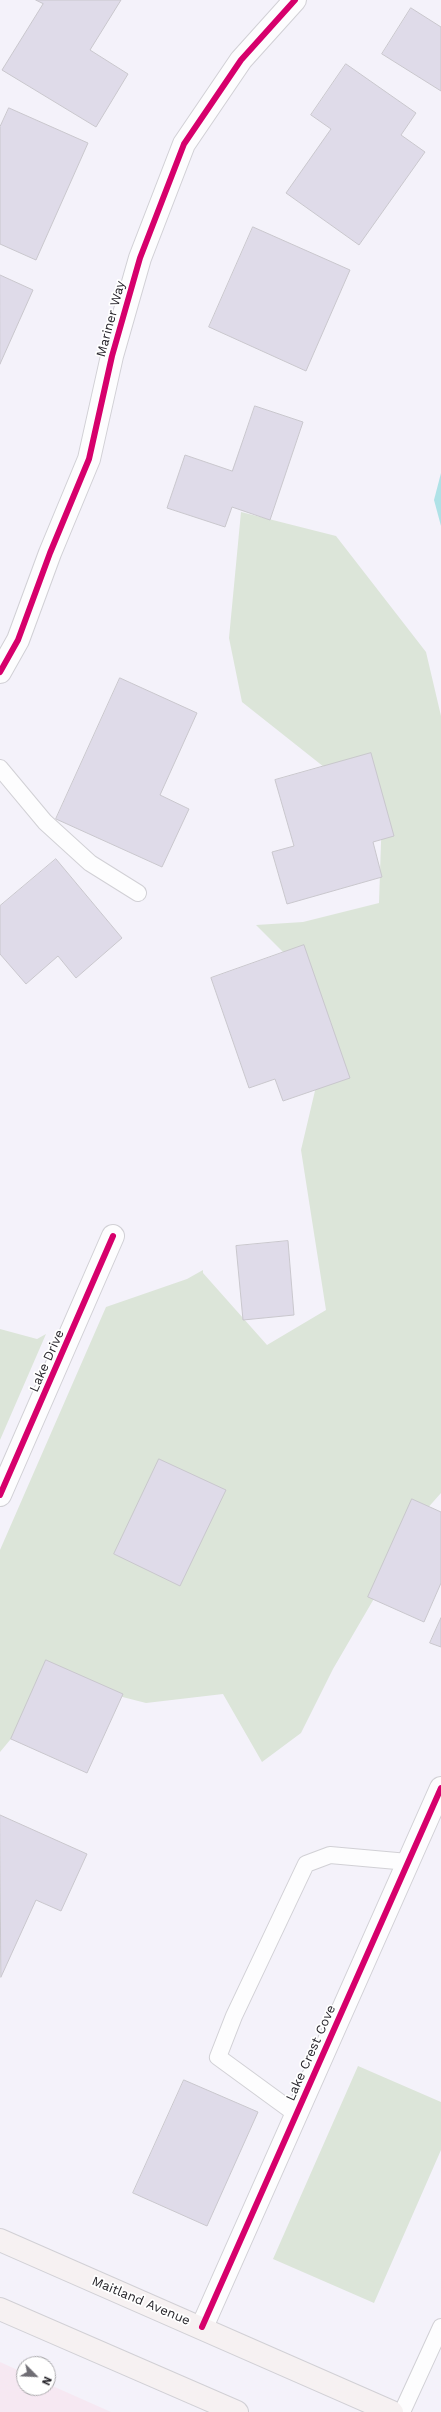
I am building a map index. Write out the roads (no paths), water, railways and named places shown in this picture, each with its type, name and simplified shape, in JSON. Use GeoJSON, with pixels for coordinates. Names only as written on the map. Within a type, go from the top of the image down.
{"type":"FeatureCollection","features":[{"type":"Feature","properties":{"kind":"main road","name":"Maitland Avenue"},"geometry":{"type":"LineString","coordinates":[[0,2240],[202,2327],[392,2412]]}},
{"type":"Feature","properties":{"kind":"main road"},"geometry":{"type":"LineString","coordinates":[[0,2309],[237,2412]]}},
{"type":"Feature","properties":{"kind":"street","name":"Mariner Way"},"geometry":{"type":"LineString","coordinates":[[0,672],[18,640],[50,553],[89,459],[112,356],[140,258],[184,144],[241,60],[295,0]]}},
{"type":"Feature","properties":{"kind":"street","name":"Lake Drive"},"geometry":{"type":"LineString","coordinates":[[0,1495],[114,1236]]}},
{"type":"Feature","properties":{"kind":"street","name":"Lake Crest Cove"},"geometry":{"type":"LineString","coordinates":[[202,2327],[441,1788]]}},
{"type":"Feature","properties":{"kind":"lane"},"geometry":{"type":"LineString","coordinates":[[0,768],[45,822],[90,863],[138,893]]}},
{"type":"Feature","properties":{"kind":"lane"},"geometry":{"type":"LineString","coordinates":[[296,2114],[218,2057],[234,2016],[306,1864],[330,1855],[408,1862]]}},
{"type":"Feature","properties":{"kind":"lane"},"geometry":{"type":"LineString","coordinates":[[402,2412],[441,2328]]}},
{"type":"Feature","properties":{"kind":"water"},"geometry":{"type":"Polygon","coordinates":[[[441,473],[441,526],[434,500],[441,473]]]}}]}
